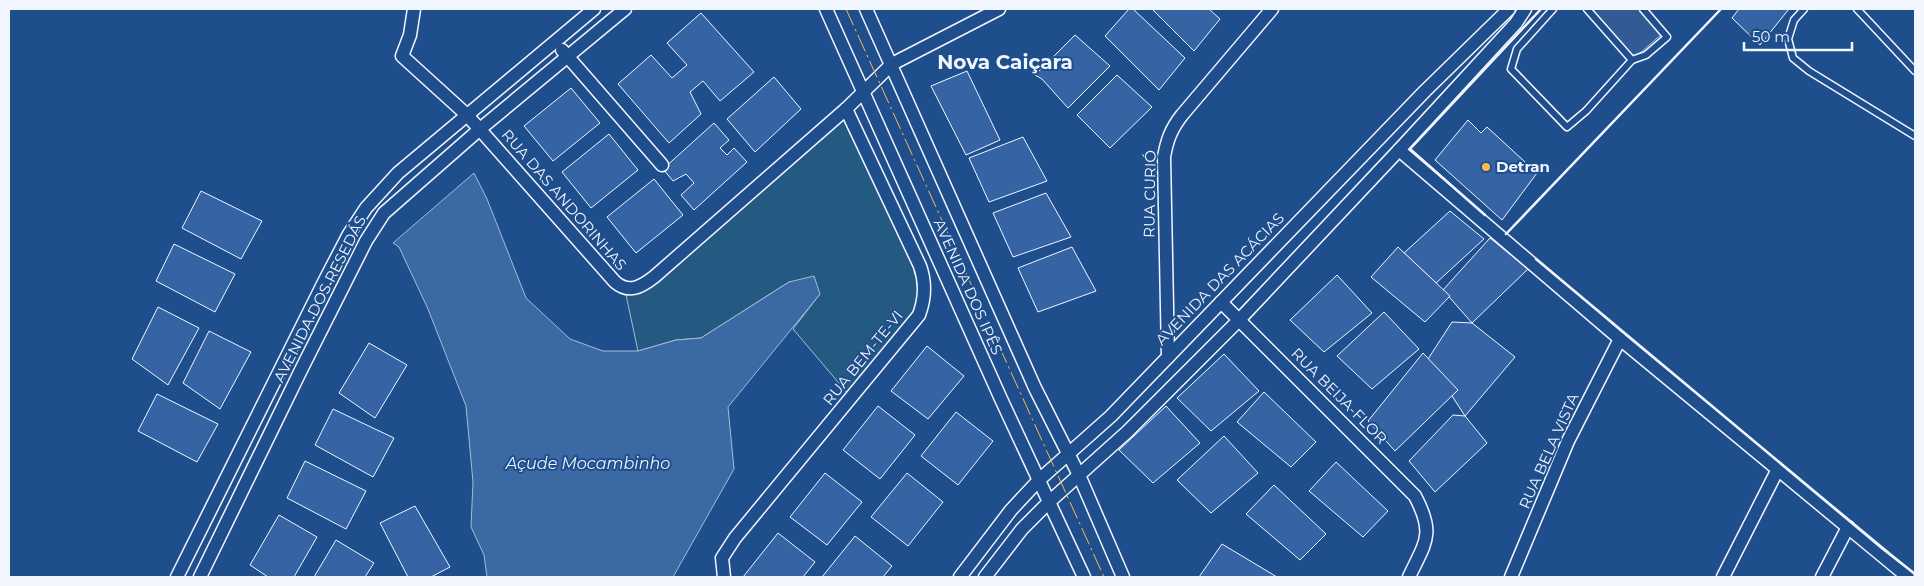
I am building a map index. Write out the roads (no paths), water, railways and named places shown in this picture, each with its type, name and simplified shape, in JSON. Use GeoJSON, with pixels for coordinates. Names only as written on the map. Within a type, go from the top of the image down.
{"type":"FeatureCollection","features":[{"type":"Feature","properties":{"kind":"street","name":"RUA DAS ANDORINHAS"},"geometry":{"type":"LineString","coordinates":[[414,9],[410,35],[402,56],[467,114],[614,282],[623,287],[633,289],[654,277],[846,109],[892,64],[999,9]]}},
{"type":"Feature","properties":{"kind":"street","name":"AVENIDA DOS RESEDÁS"},"geometry":{"type":"LineString","coordinates":[[177,577],[349,234],[366,208],[398,173],[594,9]]}},
{"type":"Feature","properties":{"kind":"street","name":"AVENIDA DOS RESEDÁS"},"geometry":{"type":"LineString","coordinates":[[200,577],[301,370],[377,222],[394,203],[480,129],[625,9]]}},
{"type":"Feature","properties":{"kind":"street","name":"AVENIDA DOS IPÊS"},"geometry":{"type":"LineString","coordinates":[[826,9],[1048,502],[1084,577]]}},
{"type":"Feature","properties":{"kind":"street","name":"AVENIDA DOS IPÊS"},"geometry":{"type":"LineString","coordinates":[[866,9],[1035,388],[1078,475],[1123,577]]}},
{"type":"Feature","properties":{"kind":"street","name":"RUA CURIÓ"},"geometry":{"type":"LineString","coordinates":[[1168,357],[1164,157],[1168,139],[1172,128],[1182,115],[1272,9]]}},
{"type":"Feature","properties":{"kind":"street","name":"AVENIDA DAS ACÁCIAS"},"geometry":{"type":"LineString","coordinates":[[960,577],[1011,510],[1039,480],[1111,416],[1425,91],[1509,9]]}},
{"type":"Feature","properties":{"kind":"street"},"geometry":{"type":"LineString","coordinates":[[985,577],[1022,529],[1048,502],[1126,432],[1239,320],[1516,23],[1525,9]]}},
{"type":"Feature","properties":{"kind":"street"},"geometry":{"type":"LineString","coordinates":[[554,42],[662,165]]}},
{"type":"Feature","properties":{"kind":"street","name":"RUA BEM-TE-VI"},"geometry":{"type":"LineString","coordinates":[[724,577],[722,558],[735,538],[919,316],[923,305],[925,284],[920,266],[846,109]]}},
{"type":"Feature","properties":{"kind":"street"},"geometry":{"type":"LineString","coordinates":[[1399,150],[1777,471],[1908,577]]}},
{"type":"Feature","properties":{"kind":"street","name":"RUA BEIJA-FLOR"},"geometry":{"type":"LineString","coordinates":[[1221,302],[1415,496],[1426,519],[1427,534],[1408,577]]}},
{"type":"Feature","properties":{"kind":"street","name":"RUA BELA VISTA"},"geometry":{"type":"LineString","coordinates":[[1512,577],[1568,441],[1620,339]]}},
{"type":"Feature","properties":{"kind":"street"},"geometry":{"type":"LineString","coordinates":[[1723,577],[1777,471]]}},
{"type":"Feature","properties":{"kind":"street"},"geometry":{"type":"LineString","coordinates":[[1822,577],[1848,528]]}},
{"type":"Feature","properties":{"kind":"lane"},"geometry":{"type":"LineString","coordinates":[[1553,9],[1517,49],[1511,70],[1567,127],[1586,111],[1632,60],[1646,55],[1667,37],[1643,9]]}},
{"type":"Feature","properties":{"kind":"lane"},"geometry":{"type":"LineString","coordinates":[[1587,9],[1632,60]]}},
{"type":"Feature","properties":{"kind":"lane"},"geometry":{"type":"LineString","coordinates":[[1804,9],[1794,20],[1788,39],[1793,58],[1809,71],[1915,136]]}},
{"type":"Feature","properties":{"kind":"lane"},"geometry":{"type":"LineString","coordinates":[[1857,9],[1915,71]]}},
{"type":"Feature","properties":{"kind":"water","name":"Açude Mocambinho"},"geometry":{"type":"Polygon","coordinates":[[[474,173],[487,199],[526,298],[570,339],[603,351],[638,351],[676,340],[701,338],[789,282],[814,276],[820,294],[728,407],[734,469],[673,577],[487,577],[484,555],[471,527],[473,482],[466,406],[428,309],[399,247],[393,243],[474,173]]]}},
{"type":"Feature","properties":{"kind":"place","name":"Detran"},"geometry":{"type":"Point","coordinates":[1486,167]}},
{"type":"Feature","properties":{"kind":"district","name":"Nova Caiçara"},"geometry":{"type":"Point","coordinates":[1005,62]}}]}
